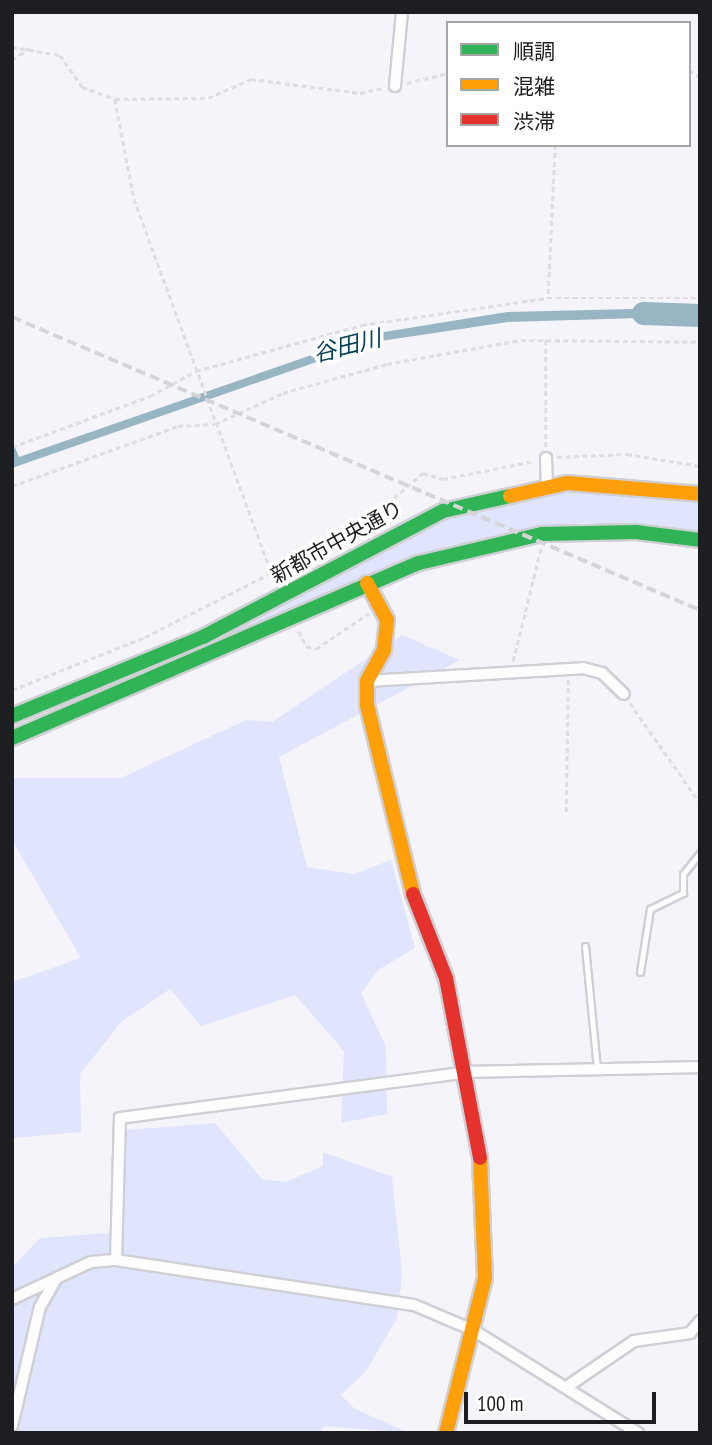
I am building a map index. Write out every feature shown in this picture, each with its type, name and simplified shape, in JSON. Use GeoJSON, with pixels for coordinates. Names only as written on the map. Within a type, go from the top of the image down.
{"type":"FeatureCollection","features":[{"type":"Feature","properties":{"kind":"main road","name":"新都市中央通り"},"geometry":{"type":"LineString","coordinates":[[12,716],[204,637],[443,510],[547,486],[615,482],[700,494]]}},
{"type":"Feature","properties":{"kind":"main road"},"geometry":{"type":"LineString","coordinates":[[12,738],[367,583],[470,548],[542,534],[636,532],[700,540]]}},
{"type":"Feature","properties":{"kind":"main road"},"geometry":{"type":"LineString","coordinates":[[367,583],[387,620],[384,650],[367,681],[367,705],[412,892],[446,978],[468,1072],[484,1198],[485,1278],[446,1433]]}},
{"type":"Feature","properties":{"kind":"street"},"geometry":{"type":"LineString","coordinates":[[395,86],[402,12]]}},
{"type":"Feature","properties":{"kind":"street"},"geometry":{"type":"LineString","coordinates":[[546,458],[547,486]]}},
{"type":"Feature","properties":{"kind":"street"},"geometry":{"type":"LineString","coordinates":[[367,681],[512,675],[568,669],[602,673],[624,694]]}},
{"type":"Feature","properties":{"kind":"street"},"geometry":{"type":"LineString","coordinates":[[116,1260],[120,1118],[468,1072],[700,1067]]}},
{"type":"Feature","properties":{"kind":"street"},"geometry":{"type":"LineString","coordinates":[[12,1299],[91,1262],[116,1260],[414,1305],[473,1330],[568,1386],[638,1433]]}},
{"type":"Feature","properties":{"kind":"street"},"geometry":{"type":"LineString","coordinates":[[12,1426],[40,1307],[57,1278]]}},
{"type":"Feature","properties":{"kind":"street"},"geometry":{"type":"LineString","coordinates":[[568,1386],[634,1341],[690,1333],[700,1321]]}},
{"type":"Feature","properties":{"kind":"lane"},"geometry":{"type":"LineString","coordinates":[[640,972],[649,909],[683,893],[682,874],[700,853]]}},
{"type":"Feature","properties":{"kind":"lane"},"geometry":{"type":"LineString","coordinates":[[585,946],[597,1069]]}},
{"type":"Feature","properties":{"kind":"path"},"geometry":{"type":"LineString","coordinates":[[12,47],[60,55],[82,86],[115,99],[208,97],[251,79],[359,93],[446,74]]}},
{"type":"Feature","properties":{"kind":"path"},"geometry":{"type":"LineString","coordinates":[[12,60],[29,48]]}},
{"type":"Feature","properties":{"kind":"path"},"geometry":{"type":"LineString","coordinates":[[115,99],[127,177],[276,585]]}},
{"type":"Feature","properties":{"kind":"path"},"geometry":{"type":"LineString","coordinates":[[548,293],[555,147]]}},
{"type":"Feature","properties":{"kind":"path"},"geometry":{"type":"LineString","coordinates":[[12,447],[150,396],[197,372],[426,314],[547,298],[700,298]]}},
{"type":"Feature","properties":{"kind":"path"},"geometry":{"type":"LineString","coordinates":[[12,486],[178,426],[215,424],[283,393],[387,363],[546,340],[700,342]]}},
{"type":"Feature","properties":{"kind":"path"},"geometry":{"type":"LineString","coordinates":[[546,340],[546,458]]}},
{"type":"Feature","properties":{"kind":"path"},"geometry":{"type":"LineString","coordinates":[[512,675],[542,534]]}},
{"type":"Feature","properties":{"kind":"path"},"geometry":{"type":"LineString","coordinates":[[297,627],[306,646],[317,649],[380,606]]}},
{"type":"Feature","properties":{"kind":"path"},"geometry":{"type":"LineString","coordinates":[[566,812],[568,669]]}},
{"type":"Feature","properties":{"kind":"path"},"geometry":{"type":"LineString","coordinates":[[624,694],[700,803]]}},
{"type":"Feature","properties":{"kind":"shaded area"},"geometry":{"type":"Polygon","coordinates":[[[580,490],[700,502],[700,532],[583,523],[447,546],[12,730],[243,626],[439,520],[580,490]]]}},
{"type":"Feature","properties":{"kind":"shaded area"},"geometry":{"type":"Polygon","coordinates":[[[402,635],[460,660],[279,757],[307,867],[354,874],[391,860],[415,948],[378,970],[361,993],[386,1047],[387,1114],[341,1123],[344,1051],[295,995],[201,1026],[170,989],[121,1022],[80,1074],[81,1132],[12,1138],[12,982],[81,958],[12,840],[12,778],[121,778],[246,720],[272,722],[402,635]]]}},
{"type":"Feature","properties":{"kind":"shaded area"},"geometry":{"type":"Polygon","coordinates":[[[215,1123],[262,1179],[286,1182],[323,1166],[323,1152],[392,1177],[402,1273],[397,1318],[366,1371],[341,1395],[355,1409],[409,1433],[325,1426],[320,1433],[12,1433],[12,1267],[40,1238],[122,1232],[127,1130],[215,1123]]]}},
{"type":"Feature","properties":{"kind":"water"},"geometry":{"type":"Polygon","coordinates":[[[673,308],[672,317],[508,322],[374,342],[12,468],[12,440],[19,457],[372,334],[507,312],[673,308]]]}},
{"type":"Feature","properties":{"kind":"waterway","name":"谷田川"},"geometry":{"type":"LineString","coordinates":[[643,313],[700,315]]}},
{"type":"Feature","properties":{"kind":"railway"},"geometry":{"type":"LineString","coordinates":[[12,317],[700,610]]}},
{"type":"Feature","properties":{"kind":"traffic: fast"},"geometry":{"type":"LineString","coordinates":[[12,716],[203,637],[443,511],[510,496]]}},
{"type":"Feature","properties":{"kind":"traffic: fast"},"geometry":{"type":"LineString","coordinates":[[12,738],[419,563],[542,534],[636,532],[700,540]]}},
{"type":"Feature","properties":{"kind":"traffic: slow"},"geometry":{"type":"LineString","coordinates":[[510,496],[567,483],[700,494]]}},
{"type":"Feature","properties":{"kind":"traffic: slow"},"geometry":{"type":"LineString","coordinates":[[367,583],[387,620],[384,650],[367,681],[367,705],[413,894]]}},
{"type":"Feature","properties":{"kind":"traffic: slow"},"geometry":{"type":"LineString","coordinates":[[446,1433],[485,1278],[480,1158]]}},
{"type":"Feature","properties":{"kind":"traffic: jam"},"geometry":{"type":"LineString","coordinates":[[413,894],[446,978],[480,1158]]}}]}
